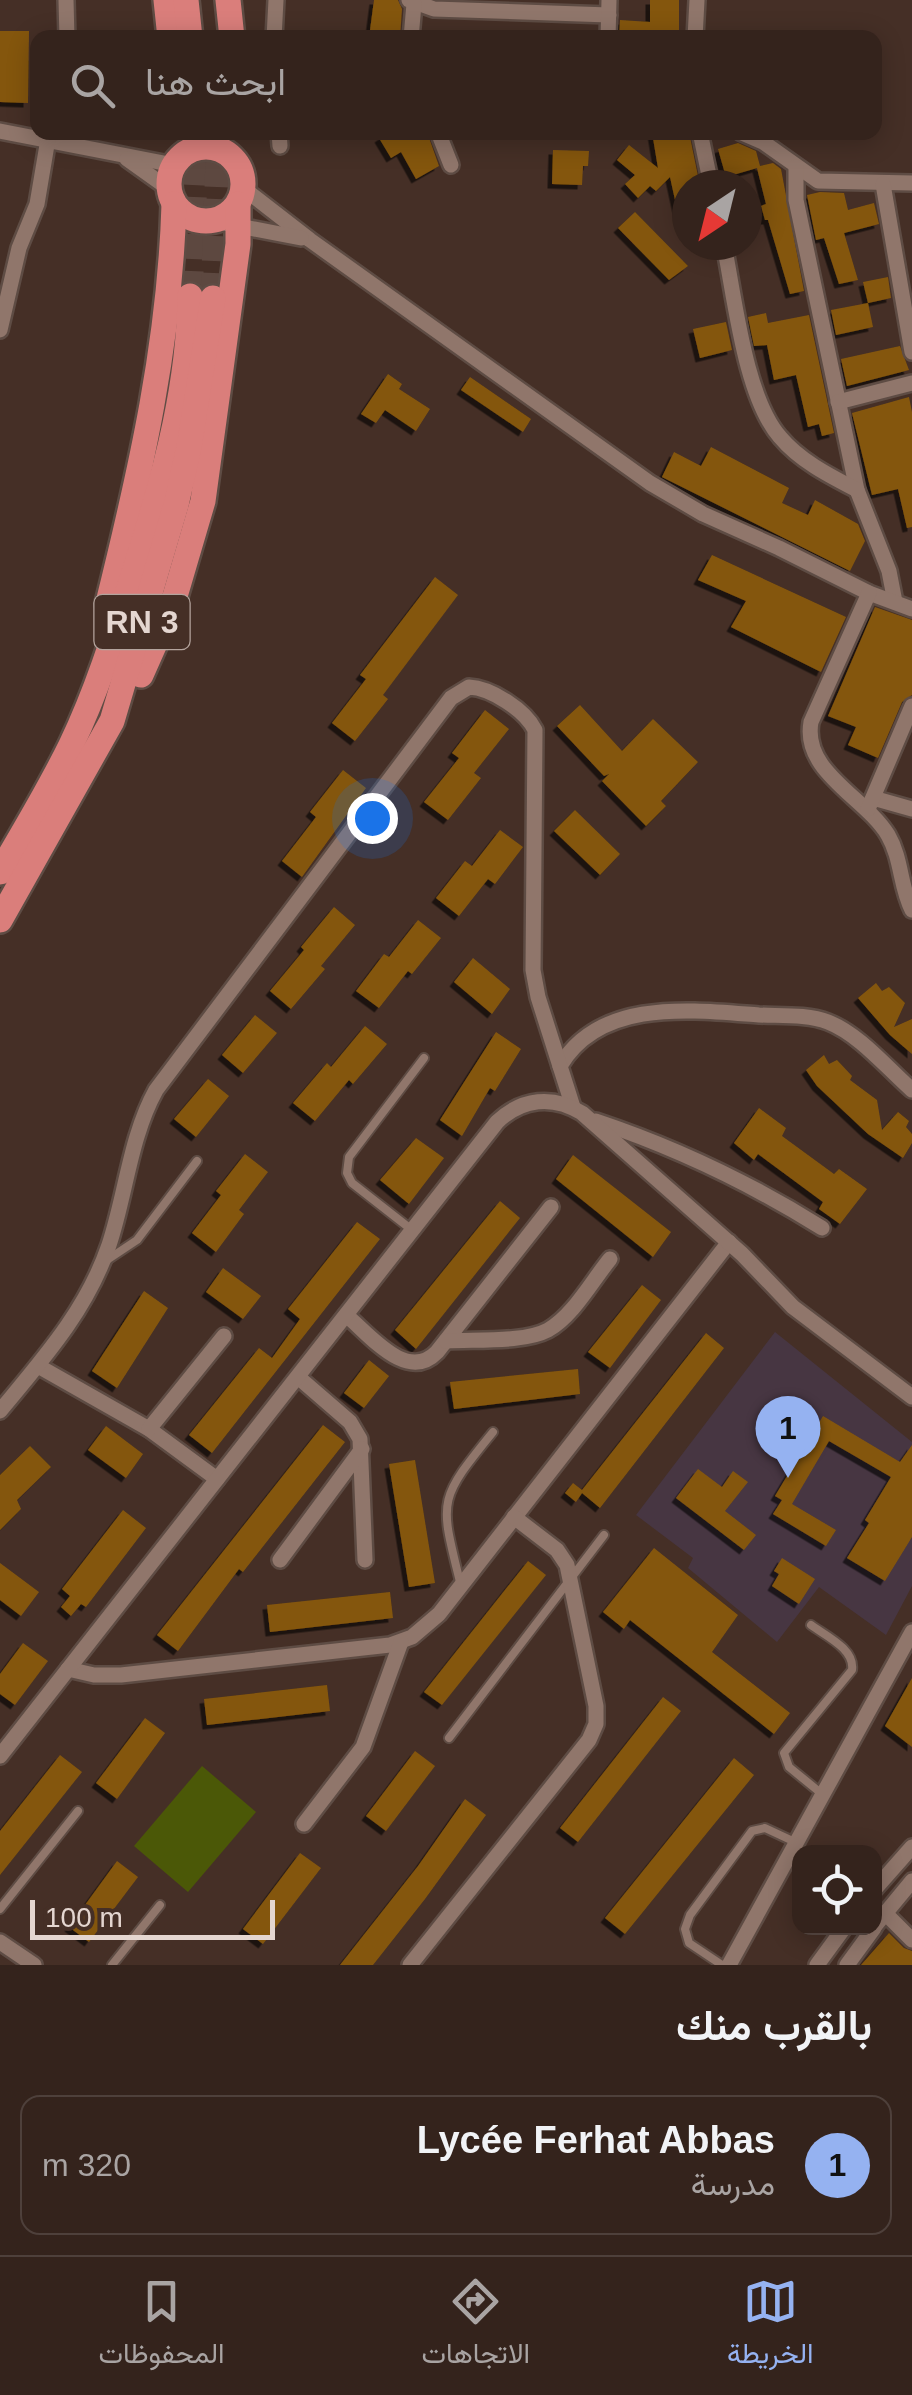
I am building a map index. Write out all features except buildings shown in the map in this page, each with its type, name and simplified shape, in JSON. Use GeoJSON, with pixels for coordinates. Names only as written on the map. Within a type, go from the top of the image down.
{"type":"FeatureCollection","features":[{"type":"Feature","properties":{"kind":"highway"},"geometry":{"type":"LineString","coordinates":[[166,0],[169,30]]}},
{"type":"Feature","properties":{"kind":"highway"},"geometry":{"type":"LineString","coordinates":[[186,0],[189,30]]}},
{"type":"Feature","properties":{"kind":"highway"},"geometry":{"type":"LineString","coordinates":[[212,0],[214,30]]}},
{"type":"Feature","properties":{"kind":"highway"},"geometry":{"type":"LineString","coordinates":[[228,0],[231,30]]}},
{"type":"Feature","properties":{"kind":"highway"},"geometry":{"type":"LineString","coordinates":[[86,710],[90,667],[146,446],[163,356],[177,140]]}},
{"type":"Feature","properties":{"kind":"highway"},"geometry":{"type":"LineString","coordinates":[[112,721],[135,689],[173,603],[203,501],[240,197],[238,140]]}},
{"type":"Feature","properties":{"kind":"highway"},"geometry":{"type":"LineString","coordinates":[[208,147],[232,158],[240,197],[227,215],[212,221],[190,218],[174,179],[192,150],[208,147]]}},
{"type":"Feature","properties":{"kind":"highway","name":"RN 3"},"geometry":{"type":"LineString","coordinates":[[0,872],[55,775],[86,710],[122,610],[172,444],[190,332],[202,297],[189,447],[176,505],[112,721],[0,920]]}},
{"type":"Feature","properties":{"kind":"street"},"geometry":{"type":"LineString","coordinates":[[66,0],[67,30]]}},
{"type":"Feature","properties":{"kind":"street"},"geometry":{"type":"LineString","coordinates":[[274,30],[276,0]]}},
{"type":"Feature","properties":{"kind":"street"},"geometry":{"type":"LineString","coordinates":[[695,30],[697,0]]}},
{"type":"Feature","properties":{"kind":"street"},"geometry":{"type":"LineString","coordinates":[[410,30],[411,2],[434,9],[609,7]]}},
{"type":"Feature","properties":{"kind":"street"},"geometry":{"type":"LineString","coordinates":[[0,131],[30,136]]}},
{"type":"Feature","properties":{"kind":"street"},"geometry":{"type":"LineString","coordinates":[[0,330],[19,248],[37,204],[48,140]]}},
{"type":"Feature","properties":{"kind":"street"},"geometry":{"type":"LineString","coordinates":[[83,140],[174,179]]}},
{"type":"Feature","properties":{"kind":"street"},"geometry":{"type":"LineString","coordinates":[[441,140],[451,165]]}},
{"type":"Feature","properties":{"kind":"street"},"geometry":{"type":"LineString","coordinates":[[702,140],[708,170]]}},
{"type":"Feature","properties":{"kind":"street"},"geometry":{"type":"LineString","coordinates":[[758,140],[818,180],[912,184]]}},
{"type":"Feature","properties":{"kind":"street"},"geometry":{"type":"LineString","coordinates":[[124,156],[174,179]]}},
{"type":"Feature","properties":{"kind":"street"},"geometry":{"type":"LineString","coordinates":[[796,167],[796,200],[856,490],[889,571],[895,602]]}},
{"type":"Feature","properties":{"kind":"street"},"geometry":{"type":"LineString","coordinates":[[882,184],[905,270],[912,352]]}},
{"type":"Feature","properties":{"kind":"street"},"geometry":{"type":"LineString","coordinates":[[240,197],[310,240],[650,482],[702,514],[869,593],[912,609]]}},
{"type":"Feature","properties":{"kind":"street"},"geometry":{"type":"LineString","coordinates":[[240,197],[310,240]]}},
{"type":"Feature","properties":{"kind":"street"},"geometry":{"type":"LineString","coordinates":[[727,260],[756,399],[769,424],[802,458],[856,490]]}},
{"type":"Feature","properties":{"kind":"street"},"geometry":{"type":"LineString","coordinates":[[838,402],[912,382]]}},
{"type":"Feature","properties":{"kind":"street"},"geometry":{"type":"LineString","coordinates":[[869,593],[809,731],[817,759],[871,803],[897,854],[912,910]]}},
{"type":"Feature","properties":{"kind":"street"},"geometry":{"type":"LineString","coordinates":[[0,1411],[72,1322],[103,1262],[144,1115],[156,1090],[451,698],[469,687],[490,692],[529,719],[535,730],[533,970],[574,1108]]}},
{"type":"Feature","properties":{"kind":"street"},"geometry":{"type":"LineString","coordinates":[[871,803],[912,706]]}},
{"type":"Feature","properties":{"kind":"street"},"geometry":{"type":"LineString","coordinates":[[871,803],[912,809]]}},
{"type":"Feature","properties":{"kind":"street"},"geometry":{"type":"LineString","coordinates":[[560,1066],[575,1046],[596,1030],[634,1016],[715,1012],[808,1018],[829,1022],[847,1033],[912,1090]]}},
{"type":"Feature","properties":{"kind":"street"},"geometry":{"type":"LineString","coordinates":[[0,1756],[504,1115],[523,1105],[543,1101],[574,1108],[590,1119],[729,1242],[809,1322],[912,1396]]}},
{"type":"Feature","properties":{"kind":"street"},"geometry":{"type":"LineString","coordinates":[[590,1119],[700,1160],[822,1228]]}},
{"type":"Feature","properties":{"kind":"street"},"geometry":{"type":"LineString","coordinates":[[346,1315],[406,1362],[426,1361],[552,1207]]}},
{"type":"Feature","properties":{"kind":"street"},"geometry":{"type":"LineString","coordinates":[[68,1669],[94,1675],[121,1674],[402,1642],[432,1623],[729,1242]]}},
{"type":"Feature","properties":{"kind":"street"},"geometry":{"type":"LineString","coordinates":[[446,1341],[531,1336],[548,1330],[610,1259]]}},
{"type":"Feature","properties":{"kind":"street"},"geometry":{"type":"LineString","coordinates":[[149,1429],[224,1336]]}},
{"type":"Feature","properties":{"kind":"street"},"geometry":{"type":"LineString","coordinates":[[38,1366],[149,1429],[218,1479]]}},
{"type":"Feature","properties":{"kind":"street"},"geometry":{"type":"LineString","coordinates":[[298,1377],[350,1422],[362,1449],[364,1560]]}},
{"type":"Feature","properties":{"kind":"street"},"geometry":{"type":"LineString","coordinates":[[280,1560],[362,1449]]}},
{"type":"Feature","properties":{"kind":"street"},"geometry":{"type":"LineString","coordinates":[[410,1965],[594,1732],[596,1706],[561,1554],[514,1517]]}},
{"type":"Feature","properties":{"kind":"street"},"geometry":{"type":"LineString","coordinates":[[725,1965],[912,1632]]}},
{"type":"Feature","properties":{"kind":"street"},"geometry":{"type":"LineString","coordinates":[[304,1824],[363,1747],[402,1642]]}},
{"type":"Feature","properties":{"kind":"street"},"geometry":{"type":"LineString","coordinates":[[882,1881],[912,1847]]}},
{"type":"Feature","properties":{"kind":"street"},"geometry":{"type":"LineString","coordinates":[[882,1917],[912,1881]]}},
{"type":"Feature","properties":{"kind":"street"},"geometry":{"type":"LineString","coordinates":[[886,1912],[912,1940]]}},
{"type":"Feature","properties":{"kind":"street"},"geometry":{"type":"LineString","coordinates":[[817,1965],[839,1935]]}},
{"type":"Feature","properties":{"kind":"street"},"geometry":{"type":"LineString","coordinates":[[846,1965],[868,1935]]}},
{"type":"Feature","properties":{"kind":"street"},"geometry":{"type":"LineString","coordinates":[[0,1942],[34,1965]]}},
{"type":"Feature","properties":{"kind":"lane"},"geometry":{"type":"LineString","coordinates":[[412,1230],[352,1183],[346,1168],[349,1157],[424,1058]]}},
{"type":"Feature","properties":{"kind":"lane"},"geometry":{"type":"LineString","coordinates":[[103,1262],[136,1240],[197,1161]]}},
{"type":"Feature","properties":{"kind":"lane"},"geometry":{"type":"LineString","coordinates":[[461,1586],[446,1521],[447,1499],[456,1478],[493,1432]]}},
{"type":"Feature","properties":{"kind":"lane"},"geometry":{"type":"LineString","coordinates":[[449,1738],[604,1534]]}},
{"type":"Feature","properties":{"kind":"lane"},"geometry":{"type":"LineString","coordinates":[[811,1624],[854,1661],[850,1673],[784,1753],[788,1767],[822,1794]]}},
{"type":"Feature","properties":{"kind":"lane"},"geometry":{"type":"LineString","coordinates":[[0,1909],[78,1811]]}},
{"type":"Feature","properties":{"kind":"lane"},"geometry":{"type":"LineString","coordinates":[[725,1965],[688,1944],[685,1929],[690,1915],[752,1830],[766,1828],[795,1842]]}},
{"type":"Feature","properties":{"kind":"lane"},"geometry":{"type":"LineString","coordinates":[[112,1965],[160,1905]]}},
{"type":"Feature","properties":{"kind":"shaded area"},"geometry":{"type":"Polygon","coordinates":[[[775,1332],[912,1442],[912,1586],[886,1635],[819,1587],[777,1642],[688,1568],[693,1558],[636,1515],[775,1332]]]}},
{"type":"Feature","properties":{"kind":"green space"},"geometry":{"type":"Polygon","coordinates":[[[202,1766],[256,1812],[188,1892],[134,1846],[202,1766]]]}},
{"type":"Feature","properties":{"kind":"tunnel"},"geometry":{"type":"LineString","coordinates":[[190,296],[197,140]]}},
{"type":"Feature","properties":{"kind":"tunnel"},"geometry":{"type":"LineString","coordinates":[[213,298],[219,140]]}},
{"type":"Feature","properties":{"kind":"place","name":"Lycée Ferhat Abbas"},"geometry":{"type":"Point","coordinates":[788,1478]}}]}
